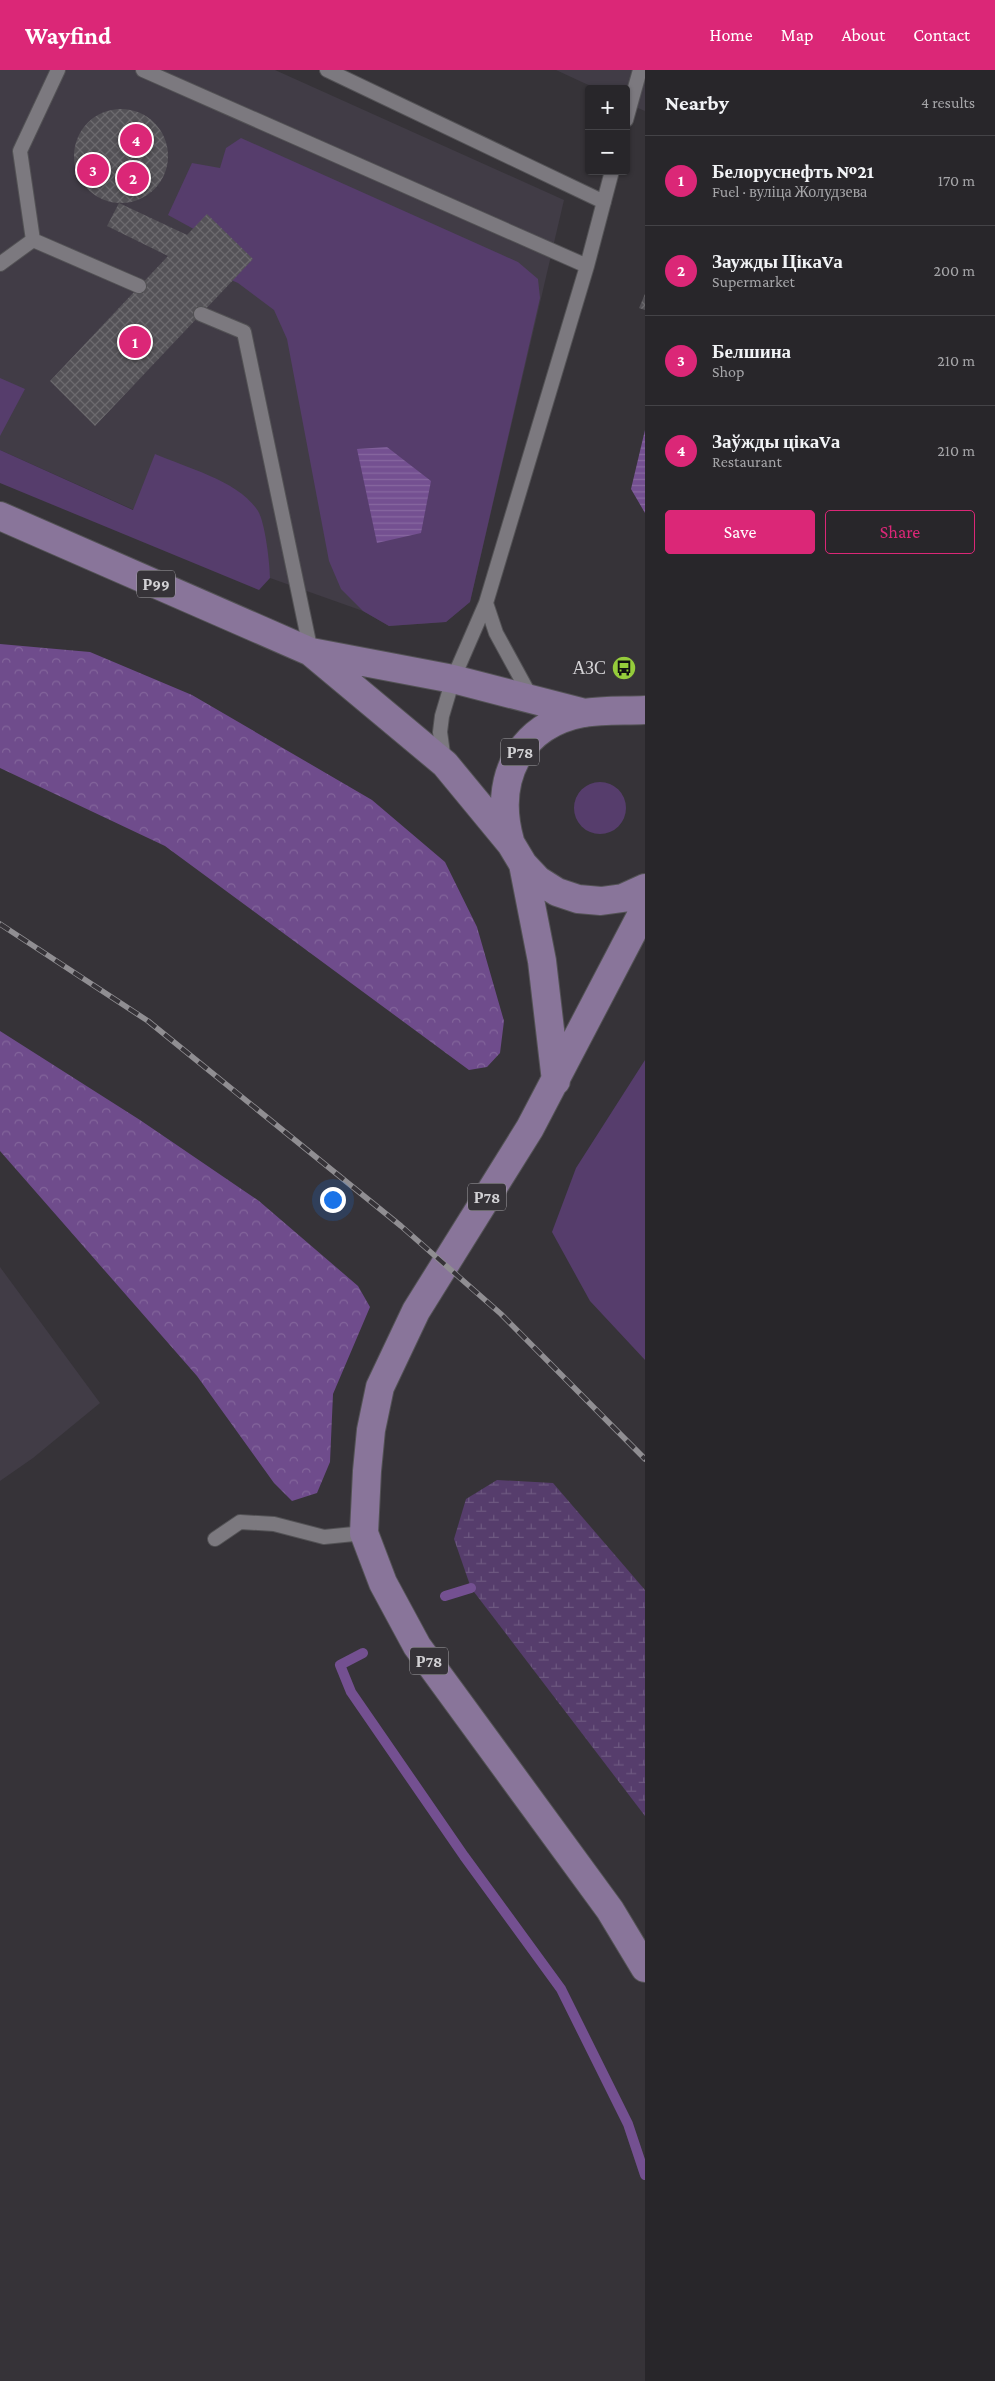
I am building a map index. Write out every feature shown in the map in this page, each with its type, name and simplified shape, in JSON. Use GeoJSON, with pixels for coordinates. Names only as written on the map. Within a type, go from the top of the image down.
{"type":"FeatureCollection","features":[{"type":"Feature","properties":{"kind":"main road","name":"Р99"},"geometry":{"type":"LineString","coordinates":[[0,516],[311,652],[453,679],[533,701],[595,712]]}},
{"type":"Feature","properties":{"kind":"main road","name":"Р99"},"geometry":{"type":"LineString","coordinates":[[311,652],[445,764],[517,854]]}},
{"type":"Feature","properties":{"kind":"main road","name":"Р78"},"geometry":{"type":"LineString","coordinates":[[556,1080],[542,961],[517,854],[504,820],[503,795],[509,771],[513,764],[522,749],[539,732],[561,719],[595,712],[645,710]]}},
{"type":"Feature","properties":{"kind":"main road","name":"Р78"},"geometry":{"type":"LineString","coordinates":[[595,712],[628,717],[645,726]]}},
{"type":"Feature","properties":{"kind":"main road","name":"Р78"},"geometry":{"type":"LineString","coordinates":[[517,854],[538,880],[557,892],[578,899],[601,901],[615,899],[645,888]]}},
{"type":"Feature","properties":{"kind":"main road","name":"Р78"},"geometry":{"type":"LineString","coordinates":[[645,908],[530,1128],[416,1312],[380,1387],[371,1430],[366,1471],[364,1533],[383,1583],[417,1646],[610,1910],[645,1968]]}},
{"type":"Feature","properties":{"kind":"lane"},"geometry":{"type":"LineString","coordinates":[[33,240],[20,151],[58,70]]}},
{"type":"Feature","properties":{"kind":"lane"},"geometry":{"type":"LineString","coordinates":[[143,70],[587,266]]}},
{"type":"Feature","properties":{"kind":"lane"},"geometry":{"type":"LineString","coordinates":[[327,70],[604,202]]}},
{"type":"Feature","properties":{"kind":"lane"},"geometry":{"type":"LineString","coordinates":[[630,106],[640,70]]}},
{"type":"Feature","properties":{"kind":"lane"},"geometry":{"type":"LineString","coordinates":[[445,764],[440,732],[442,716],[453,679],[486,603],[587,266],[611,175]]}},
{"type":"Feature","properties":{"kind":"lane"},"geometry":{"type":"LineString","coordinates":[[0,264],[33,240]]}},
{"type":"Feature","properties":{"kind":"lane"},"geometry":{"type":"LineString","coordinates":[[33,240],[139,286]]}},
{"type":"Feature","properties":{"kind":"lane"},"geometry":{"type":"LineString","coordinates":[[201,314],[244,332],[311,652]]}},
{"type":"Feature","properties":{"kind":"lane"},"geometry":{"type":"LineString","coordinates":[[486,603],[496,633],[533,701]]}},
{"type":"Feature","properties":{"kind":"lane"},"geometry":{"type":"LineString","coordinates":[[214,1539],[240,1522],[274,1524],[324,1537],[364,1533]]}},
{"type":"Feature","properties":{"kind":"shaded area"},"geometry":{"type":"Polygon","coordinates":[[[0,70],[275,70],[564,200],[470,602],[446,622],[389,626],[363,611],[270,578],[134,510],[0,450],[0,70]]]}},
{"type":"Feature","properties":{"kind":"shaded area"},"geometry":{"type":"Polygon","coordinates":[[[556,70],[645,70],[645,111],[630,105],[630,85],[588,85],[556,70]]]}},
{"type":"Feature","properties":{"kind":"shaded area"},"geometry":{"type":"Polygon","coordinates":[[[645,430],[645,513],[631,489],[645,430]]]}},
{"type":"Feature","properties":{"kind":"shaded area"},"geometry":{"type":"Polygon","coordinates":[[[387,447],[431,481],[421,533],[377,543],[357,449],[387,447]]]}},
{"type":"Feature","properties":{"kind":"shaded area"},"geometry":{"type":"Polygon","coordinates":[[[0,1267],[100,1403],[33,1458],[0,1481],[0,1267]]]}},
{"type":"Feature","properties":{"kind":"green space"},"geometry":{"type":"Polygon","coordinates":[[[241,138],[518,262],[538,279],[540,298],[470,602],[446,622],[389,626],[363,611],[341,589],[329,561],[287,339],[274,310],[238,283],[199,266],[212,239],[168,215],[192,163],[220,168],[226,148],[241,138]]]}},
{"type":"Feature","properties":{"kind":"green space"},"geometry":{"type":"Polygon","coordinates":[[[0,378],[25,389],[0,436],[0,378]]]}},
{"type":"Feature","properties":{"kind":"green space"},"geometry":{"type":"Polygon","coordinates":[[[0,450],[133,510],[155,454],[225,483],[249,501],[261,516],[265,533],[270,578],[259,590],[0,483],[0,450]]]}},
{"type":"Feature","properties":{"kind":"green space"},"geometry":{"type":"Polygon","coordinates":[[[0,644],[90,652],[192,695],[372,800],[445,862],[477,927],[504,1021],[500,1053],[487,1067],[469,1070],[165,846],[0,768],[0,644]]]}},
{"type":"Feature","properties":{"kind":"green space"},"geometry":{"type":"Polygon","coordinates":[[[600,782],[614,786],[622,794],[626,808],[622,822],[614,830],[600,834],[586,830],[578,822],[574,808],[578,794],[586,786],[600,782]]]}},
{"type":"Feature","properties":{"kind":"green space"},"geometry":{"type":"Polygon","coordinates":[[[0,1031],[140,1120],[259,1201],[358,1286],[370,1307],[333,1394],[330,1462],[317,1493],[292,1501],[274,1483],[197,1376],[0,1151],[0,1031]]]}},
{"type":"Feature","properties":{"kind":"green space"},"geometry":{"type":"Polygon","coordinates":[[[645,1060],[645,1360],[590,1301],[552,1232],[576,1168],[645,1060]]]}},
{"type":"Feature","properties":{"kind":"green space"},"geometry":{"type":"Polygon","coordinates":[[[497,1480],[553,1483],[645,1590],[645,1816],[471,1588],[454,1539],[466,1499],[497,1480]]]}},
{"type":"Feature","properties":{"kind":"building"},"geometry":{"type":"Polygon","coordinates":[[[121,109],[139,113],[154,123],[164,138],[168,156],[164,174],[154,189],[139,199],[121,203],[103,199],[88,189],[78,174],[74,156],[78,138],[88,123],[103,113],[121,109]]]}},
{"type":"Feature","properties":{"kind":"building"},"geometry":{"type":"Polygon","coordinates":[[[119,203],[187,235],[207,214],[253,259],[95,426],[50,381],[168,256],[107,226],[119,203]]]}},
{"type":"Feature","properties":{"kind":"building"},"geometry":{"type":"Polygon","coordinates":[[[645,294],[645,310],[639,308],[645,294]]]}},
{"type":"Feature","properties":{"kind":"waterway"},"geometry":{"type":"LineString","coordinates":[[445,1596],[471,1588]]}},
{"type":"Feature","properties":{"kind":"waterway"},"geometry":{"type":"LineString","coordinates":[[363,1653],[340,1665],[351,1692],[464,1856],[561,1989],[628,2124],[645,2175]]}},
{"type":"Feature","properties":{"kind":"railway"},"geometry":{"type":"LineString","coordinates":[[0,924],[148,1021],[401,1226],[501,1314],[645,1459]]}},
{"type":"Feature","properties":{"kind":"place","name":"Заўжды цікаVа"},"geometry":{"type":"Point","coordinates":[136,140]}},
{"type":"Feature","properties":{"kind":"place","name":"Белшина"},"geometry":{"type":"Point","coordinates":[93,170]}},
{"type":"Feature","properties":{"kind":"place","name":"Заужды ЦікаVа"},"geometry":{"type":"Point","coordinates":[133,178]}},
{"type":"Feature","properties":{"kind":"place","name":"Белоруснефть №21"},"geometry":{"type":"Point","coordinates":[135,342]}},
{"type":"Feature","properties":{"kind":"place","name":"АЗС"},"geometry":{"type":"Point","coordinates":[624,668]}}]}
